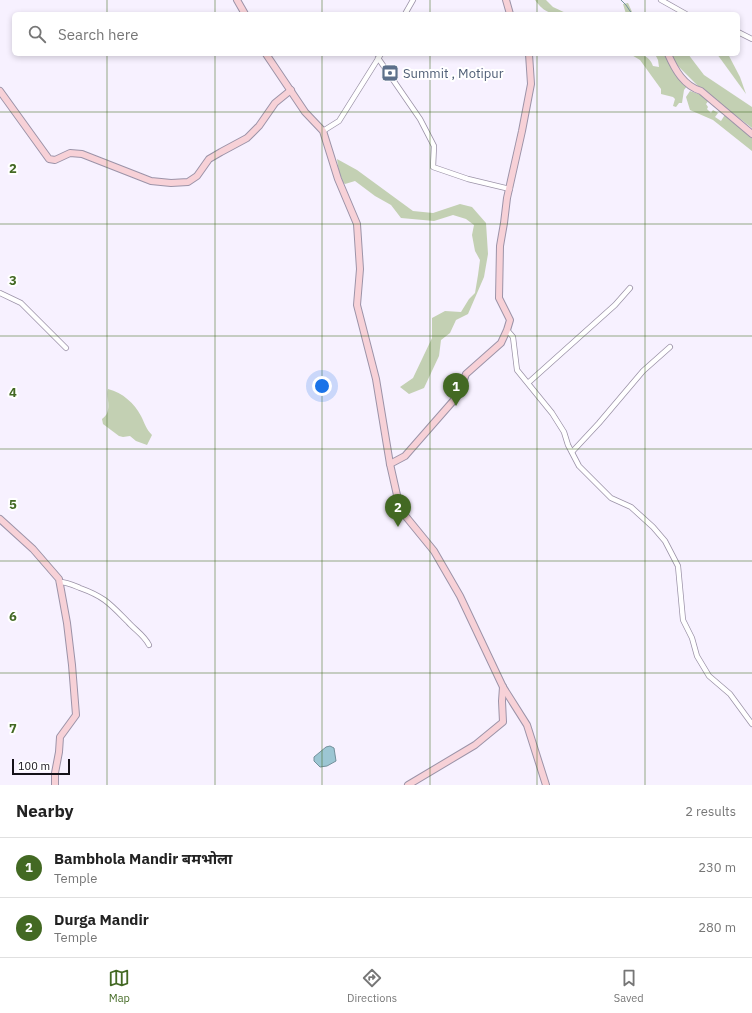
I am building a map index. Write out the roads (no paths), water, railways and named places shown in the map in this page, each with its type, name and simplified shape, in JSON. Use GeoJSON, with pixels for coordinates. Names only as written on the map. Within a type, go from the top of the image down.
{"type":"FeatureCollection","features":[{"type":"Feature","properties":{"kind":"street"},"geometry":{"type":"LineString","coordinates":[[237,0],[244,12]]}},
{"type":"Feature","properties":{"kind":"street"},"geometry":{"type":"LineString","coordinates":[[406,12],[414,0]]}},
{"type":"Feature","properties":{"kind":"street"},"geometry":{"type":"LineString","coordinates":[[506,0],[509,12]]}},
{"type":"Feature","properties":{"kind":"street"},"geometry":{"type":"LineString","coordinates":[[661,0],[682,12]]}},
{"type":"Feature","properties":{"kind":"street"},"geometry":{"type":"LineString","coordinates":[[740,33],[752,39]]}},
{"type":"Feature","properties":{"kind":"street"},"geometry":{"type":"LineString","coordinates":[[267,56],[305,112],[324,131],[338,179],[357,224],[360,269],[357,305],[376,379],[390,464],[399,504],[403,513],[434,552],[460,596],[503,687],[527,725],[546,785]]}},
{"type":"Feature","properties":{"kind":"street"},"geometry":{"type":"LineString","coordinates":[[324,131],[339,121],[379,56],[420,119],[434,146],[433,167],[468,179],[510,189]]}},
{"type":"Feature","properties":{"kind":"street"},"geometry":{"type":"LineString","coordinates":[[390,464],[405,456],[424,435],[461,392],[462,382],[466,374],[501,343],[507,330],[510,320],[499,298],[500,246],[513,165],[522,131],[530,84],[529,56]]}},
{"type":"Feature","properties":{"kind":"street"},"geometry":{"type":"LineString","coordinates":[[669,56],[682,79],[694,89],[701,91],[752,134]]}},
{"type":"Feature","properties":{"kind":"street"},"geometry":{"type":"LineString","coordinates":[[0,91],[20,121],[36,139],[49,159],[55,160],[70,153],[82,154],[151,181],[171,183],[188,182],[197,176],[209,159],[247,138],[259,126],[275,103],[291,90]]}},
{"type":"Feature","properties":{"kind":"street"},"geometry":{"type":"LineString","coordinates":[[528,383],[630,288]]}},
{"type":"Feature","properties":{"kind":"street"},"geometry":{"type":"LineString","coordinates":[[0,293],[21,303],[66,348]]}},
{"type":"Feature","properties":{"kind":"street"},"geometry":{"type":"LineString","coordinates":[[507,330],[513,337],[517,370],[552,413],[564,432],[568,445],[579,466],[611,498],[631,507],[665,541],[678,566],[683,620],[692,638],[697,656],[709,676],[730,694],[752,724]]}},
{"type":"Feature","properties":{"kind":"street"},"geometry":{"type":"LineString","coordinates":[[572,452],[643,371],[670,347]]}},
{"type":"Feature","properties":{"kind":"street"},"geometry":{"type":"LineString","coordinates":[[0,518],[33,549],[59,579],[70,651],[76,715],[60,737],[55,773],[55,785]]}},
{"type":"Feature","properties":{"kind":"street"},"geometry":{"type":"LineString","coordinates":[[59,582],[67,583],[90,591],[107,601],[127,622],[140,632],[149,645]]}},
{"type":"Feature","properties":{"kind":"street"},"geometry":{"type":"LineString","coordinates":[[408,785],[475,745],[503,722],[503,687]]}},
{"type":"Feature","properties":{"kind":"water"},"geometry":{"type":"Polygon","coordinates":[[[330,746],[334,748],[336,761],[327,766],[320,767],[314,761],[314,757],[326,747],[330,746]]]}},
{"type":"Feature","properties":{"kind":"waterway"},"geometry":{"type":"LineString","coordinates":[[621,0],[631,12]]}},
{"type":"Feature","properties":{"kind":"place","name":"Summit , Motipur"},"geometry":{"type":"Point","coordinates":[390,73]}},
{"type":"Feature","properties":{"kind":"place","name":"Bambhola Mandir बमभोला"},"geometry":{"type":"Point","coordinates":[456,406]}},
{"type":"Feature","properties":{"kind":"place","name":"Durga Mandir"},"geometry":{"type":"Point","coordinates":[398,527]}}]}
